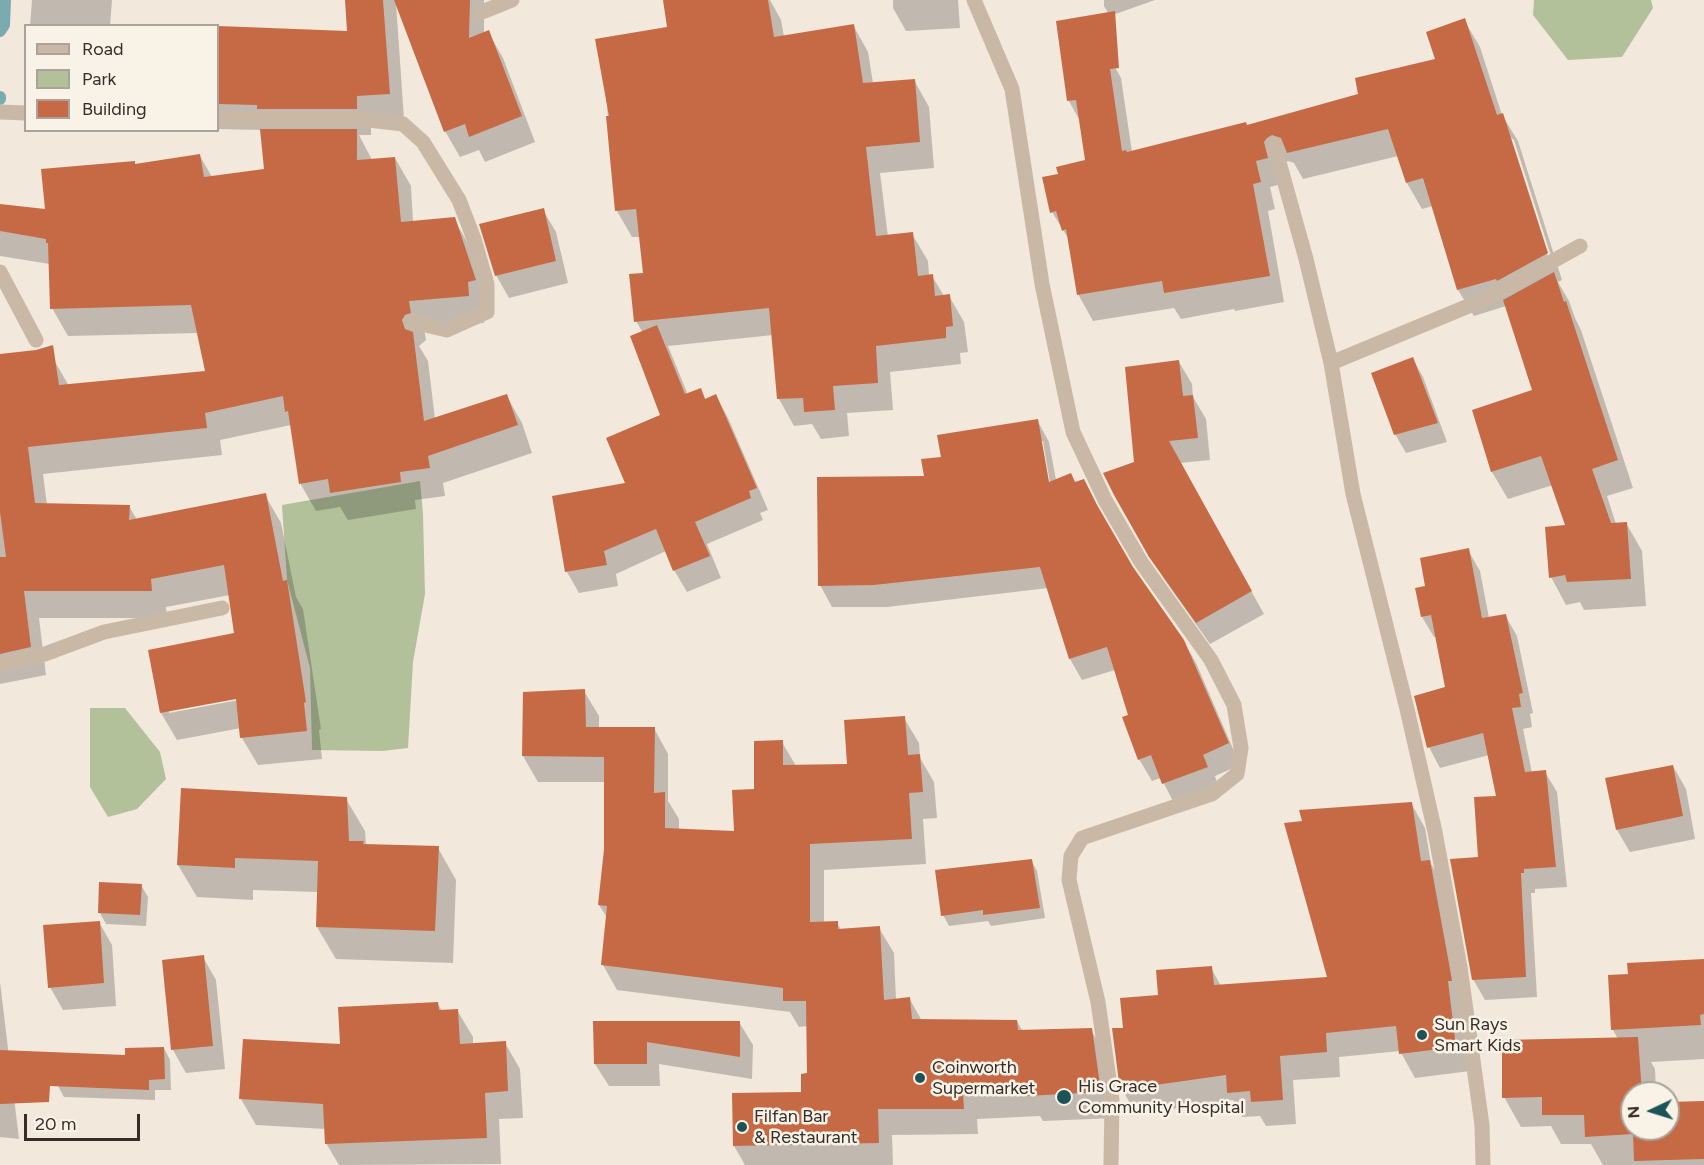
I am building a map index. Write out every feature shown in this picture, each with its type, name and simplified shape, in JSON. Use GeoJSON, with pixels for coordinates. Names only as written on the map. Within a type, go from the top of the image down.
{"type":"FeatureCollection","features":[{"type":"Feature","properties":{"kind":"street"},"geometry":{"type":"LineString","coordinates":[[482,12],[512,0]]}},
{"type":"Feature","properties":{"kind":"street"},"geometry":{"type":"LineString","coordinates":[[974,0],[1012,89],[1042,284],[1073,432],[1105,500],[1142,562],[1211,660],[1234,705],[1241,748],[1237,774],[1212,794],[1082,838],[1071,856],[1069,880],[1098,1002],[1112,1100],[1112,1165]]}},
{"type":"Feature","properties":{"kind":"street"},"geometry":{"type":"LineString","coordinates":[[0,112],[24,113]]}},
{"type":"Feature","properties":{"kind":"street"},"geometry":{"type":"LineString","coordinates":[[219,119],[360,119],[403,124],[423,142],[459,200],[474,239],[487,284],[487,312],[447,330],[412,322]]}},
{"type":"Feature","properties":{"kind":"street"},"geometry":{"type":"LineString","coordinates":[[1274,144],[1306,259],[1331,363],[1353,494],[1435,832],[1461,967],[1482,1125],[1483,1165]]}},
{"type":"Feature","properties":{"kind":"street"},"geometry":{"type":"LineString","coordinates":[[1331,363],[1483,300],[1580,246]]}},
{"type":"Feature","properties":{"kind":"street"},"geometry":{"type":"LineString","coordinates":[[0,272],[36,340]]}},
{"type":"Feature","properties":{"kind":"street"},"geometry":{"type":"LineString","coordinates":[[0,664],[45,654],[104,632],[222,608]]}},
{"type":"Feature","properties":{"kind":"green space"},"geometry":{"type":"Polygon","coordinates":[[[1534,0],[1651,0],[1653,8],[1622,57],[1568,60],[1533,15],[1534,0]]]}},
{"type":"Feature","properties":{"kind":"green space"},"geometry":{"type":"Polygon","coordinates":[[[420,481],[425,594],[413,662],[408,748],[382,751],[312,750],[310,668],[287,580],[282,505],[420,481]]]}},
{"type":"Feature","properties":{"kind":"green space"},"geometry":{"type":"Polygon","coordinates":[[[90,708],[125,708],[160,752],[166,779],[137,809],[108,817],[90,787],[90,708]]]}},
{"type":"Feature","properties":{"kind":"building"},"geometry":{"type":"Polygon","coordinates":[[[345,0],[383,0],[390,94],[357,96],[357,109],[257,109],[257,105],[219,104],[219,26],[347,31],[345,0]]]}},
{"type":"Feature","properties":{"kind":"building"},"geometry":{"type":"Polygon","coordinates":[[[394,0],[470,0],[469,38],[489,30],[522,116],[469,137],[465,124],[444,132],[394,0]]]}},
{"type":"Feature","properties":{"kind":"building"},"geometry":{"type":"Polygon","coordinates":[[[663,0],[768,0],[774,37],[854,24],[863,83],[915,79],[920,142],[866,147],[876,236],[913,232],[918,276],[933,274],[935,296],[950,294],[953,326],[946,327],[946,338],[876,346],[878,383],[833,386],[835,410],[804,412],[803,398],[777,399],[769,308],[634,322],[629,274],[643,273],[636,209],[615,211],[606,116],[609,116],[595,39],[667,27],[663,0]]]}},
{"type":"Feature","properties":{"kind":"building"},"geometry":{"type":"Polygon","coordinates":[[[1115,11],[1119,68],[1110,69],[1122,151],[1127,152],[1246,122],[1247,125],[1358,94],[1355,78],[1435,59],[1426,32],[1465,18],[1497,115],[1503,113],[1548,253],[1497,281],[1496,279],[1457,290],[1423,178],[1406,183],[1388,129],[1287,153],[1281,138],[1272,135],[1264,142],[1268,158],[1256,161],[1261,182],[1253,184],[1270,276],[1164,293],[1162,281],[1077,295],[1066,229],[1062,231],[1056,211],[1050,213],[1042,177],[1058,174],[1056,167],[1085,160],[1076,100],[1067,101],[1056,21],[1115,11]]]}},
{"type":"Feature","properties":{"kind":"building"},"geometry":{"type":"Polygon","coordinates":[[[260,129],[357,129],[357,160],[395,157],[401,222],[455,217],[476,280],[468,282],[469,296],[409,301],[411,313],[405,315],[402,320],[405,329],[413,332],[424,421],[507,394],[518,425],[428,456],[430,468],[400,472],[401,482],[330,493],[328,479],[299,484],[288,411],[285,412],[283,396],[205,413],[207,428],[28,447],[35,503],[130,505],[129,520],[266,493],[283,581],[287,580],[306,702],[304,703],[307,731],[240,738],[236,699],[160,713],[148,650],[234,633],[224,565],[151,579],[152,591],[24,591],[31,647],[0,654],[0,557],[6,557],[0,512],[0,354],[36,350],[53,345],[59,385],[205,371],[191,305],[50,309],[48,243],[46,239],[0,231],[0,204],[45,209],[41,169],[135,161],[135,164],[200,154],[204,177],[264,169],[260,129]]]}},
{"type":"Feature","properties":{"kind":"building"},"geometry":{"type":"Polygon","coordinates":[[[544,208],[556,261],[495,276],[479,224],[544,208]]]}},
{"type":"Feature","properties":{"kind":"building"},"geometry":{"type":"Polygon","coordinates":[[[1554,272],[1564,302],[1566,301],[1618,460],[1592,469],[1611,523],[1627,522],[1631,579],[1567,582],[1565,575],[1549,578],[1545,527],[1565,525],[1541,456],[1491,472],[1472,410],[1532,390],[1503,300],[1554,272]]]}},
{"type":"Feature","properties":{"kind":"building"},"geometry":{"type":"Polygon","coordinates":[[[657,325],[685,394],[701,388],[705,399],[716,394],[757,488],[749,491],[751,498],[695,522],[710,556],[673,571],[656,529],[604,551],[607,565],[565,572],[552,496],[625,483],[606,438],[660,415],[630,336],[657,325]]]}},
{"type":"Feature","properties":{"kind":"building"},"geometry":{"type":"Polygon","coordinates":[[[1413,357],[1438,423],[1394,435],[1371,373],[1413,357]]]}},
{"type":"Feature","properties":{"kind":"building"},"geometry":{"type":"Polygon","coordinates":[[[1179,360],[1183,396],[1193,395],[1198,438],[1169,441],[1252,591],[1196,623],[1149,557],[1103,473],[1134,462],[1125,367],[1179,360]]]}},
{"type":"Feature","properties":{"kind":"building"},"geometry":{"type":"Polygon","coordinates":[[[1038,419],[1049,482],[1071,473],[1075,482],[1084,479],[1133,567],[1184,640],[1229,743],[1203,755],[1208,767],[1162,784],[1151,755],[1138,760],[1122,717],[1128,715],[1107,647],[1069,659],[1040,567],[874,585],[818,586],[817,477],[924,476],[921,459],[941,457],[937,435],[1038,419]]]}},
{"type":"Feature","properties":{"kind":"building"},"geometry":{"type":"Polygon","coordinates":[[[1469,548],[1482,618],[1506,614],[1523,693],[1519,694],[1521,707],[1512,708],[1525,772],[1546,770],[1556,867],[1524,869],[1524,873],[1521,873],[1526,977],[1472,980],[1450,859],[1478,857],[1474,797],[1496,796],[1483,733],[1427,748],[1414,696],[1445,687],[1431,615],[1421,617],[1415,588],[1425,586],[1420,558],[1469,548]]]}},
{"type":"Feature","properties":{"kind":"building"},"geometry":{"type":"Polygon","coordinates":[[[585,689],[586,727],[655,727],[654,793],[665,792],[665,828],[734,831],[732,790],[754,789],[754,741],[783,740],[783,765],[847,764],[844,720],[905,716],[908,755],[920,754],[923,792],[909,793],[912,839],[810,844],[810,922],[838,921],[838,929],[880,926],[884,1000],[910,997],[912,1019],[1017,1020],[1018,1030],[1092,1028],[1101,1092],[1027,1096],[1027,1090],[963,1093],[964,1109],[878,1109],[879,1143],[733,1146],[732,1093],[801,1092],[801,1074],[807,1073],[806,1001],[783,1001],[783,988],[601,965],[607,906],[598,905],[604,849],[604,757],[522,756],[523,692],[585,689]]]}},
{"type":"Feature","properties":{"kind":"building"},"geometry":{"type":"Polygon","coordinates":[[[1673,765],[1683,816],[1616,830],[1605,778],[1673,765]]]}},
{"type":"Feature","properties":{"kind":"building"},"geometry":{"type":"Polygon","coordinates":[[[181,788],[347,797],[349,841],[364,841],[363,844],[439,846],[435,931],[316,927],[318,861],[235,858],[235,868],[177,865],[181,788]]]}},
{"type":"Feature","properties":{"kind":"building"},"geometry":{"type":"Polygon","coordinates":[[[1412,802],[1421,861],[1430,860],[1450,969],[1452,981],[1448,981],[1456,1047],[1399,1054],[1396,1026],[1326,1033],[1327,1052],[1280,1056],[1283,1100],[1251,1102],[1250,1091],[1227,1093],[1226,1075],[1120,1090],[1112,1028],[1123,1028],[1120,998],[1158,995],[1156,970],[1212,966],[1214,985],[1327,977],[1284,823],[1302,821],[1299,810],[1412,802]]]}},
{"type":"Feature","properties":{"kind":"building"},"geometry":{"type":"Polygon","coordinates":[[[1032,859],[1040,908],[983,915],[983,910],[941,916],[935,870],[1032,859]]]}},
{"type":"Feature","properties":{"kind":"building"},"geometry":{"type":"Polygon","coordinates":[[[99,882],[142,884],[140,915],[98,913],[99,882]]]}},
{"type":"Feature","properties":{"kind":"building"},"geometry":{"type":"Polygon","coordinates":[[[100,921],[104,983],[48,988],[43,925],[100,921]]]}},
{"type":"Feature","properties":{"kind":"building"},"geometry":{"type":"Polygon","coordinates":[[[204,955],[213,1046],[171,1050],[162,960],[204,955]]]}},
{"type":"Feature","properties":{"kind":"building"},"geometry":{"type":"Polygon","coordinates":[[[1704,959],[1704,1014],[1700,1015],[1701,1025],[1611,1030],[1608,975],[1628,974],[1627,963],[1704,959]]]}},
{"type":"Feature","properties":{"kind":"building"},"geometry":{"type":"Polygon","coordinates":[[[438,1002],[439,1010],[458,1009],[460,1044],[506,1041],[508,1091],[485,1093],[487,1138],[325,1144],[323,1104],[239,1099],[243,1039],[340,1044],[338,1007],[438,1002]]]}},
{"type":"Feature","properties":{"kind":"building"},"geometry":{"type":"Polygon","coordinates":[[[593,1021],[740,1021],[740,1057],[647,1042],[647,1064],[594,1064],[593,1021]]]}},
{"type":"Feature","properties":{"kind":"building"},"geometry":{"type":"Polygon","coordinates":[[[1638,1037],[1641,1081],[1620,1081],[1620,1135],[1585,1137],[1584,1115],[1542,1115],[1542,1097],[1502,1098],[1502,1040],[1638,1037]]]}},
{"type":"Feature","properties":{"kind":"building"},"geometry":{"type":"Polygon","coordinates":[[[164,1047],[165,1079],[149,1080],[149,1090],[50,1086],[49,1102],[0,1104],[0,1050],[125,1055],[125,1048],[164,1047]]]}},
{"type":"Feature","properties":{"kind":"building"},"geometry":{"type":"Polygon","coordinates":[[[1704,1101],[1704,1159],[1634,1161],[1633,1141],[1680,1141],[1680,1102],[1704,1101]]]}},
{"type":"Feature","properties":{"kind":"waterway"},"geometry":{"type":"LineString","coordinates":[[0,31],[4,25],[5,0]]}},
{"type":"Feature","properties":{"kind":"place","name":"Sun Rays Smart Kids"},"geometry":{"type":"Point","coordinates":[1422,1035]}},
{"type":"Feature","properties":{"kind":"place","name":"Coinworth Supermarket"},"geometry":{"type":"Point","coordinates":[920,1078]}},
{"type":"Feature","properties":{"kind":"place","name":"His Grace Community Hospital"},"geometry":{"type":"Point","coordinates":[1064,1097]}},
{"type":"Feature","properties":{"kind":"place","name":"Filfan Bar & Restaurant"},"geometry":{"type":"Point","coordinates":[742,1127]}}]}
